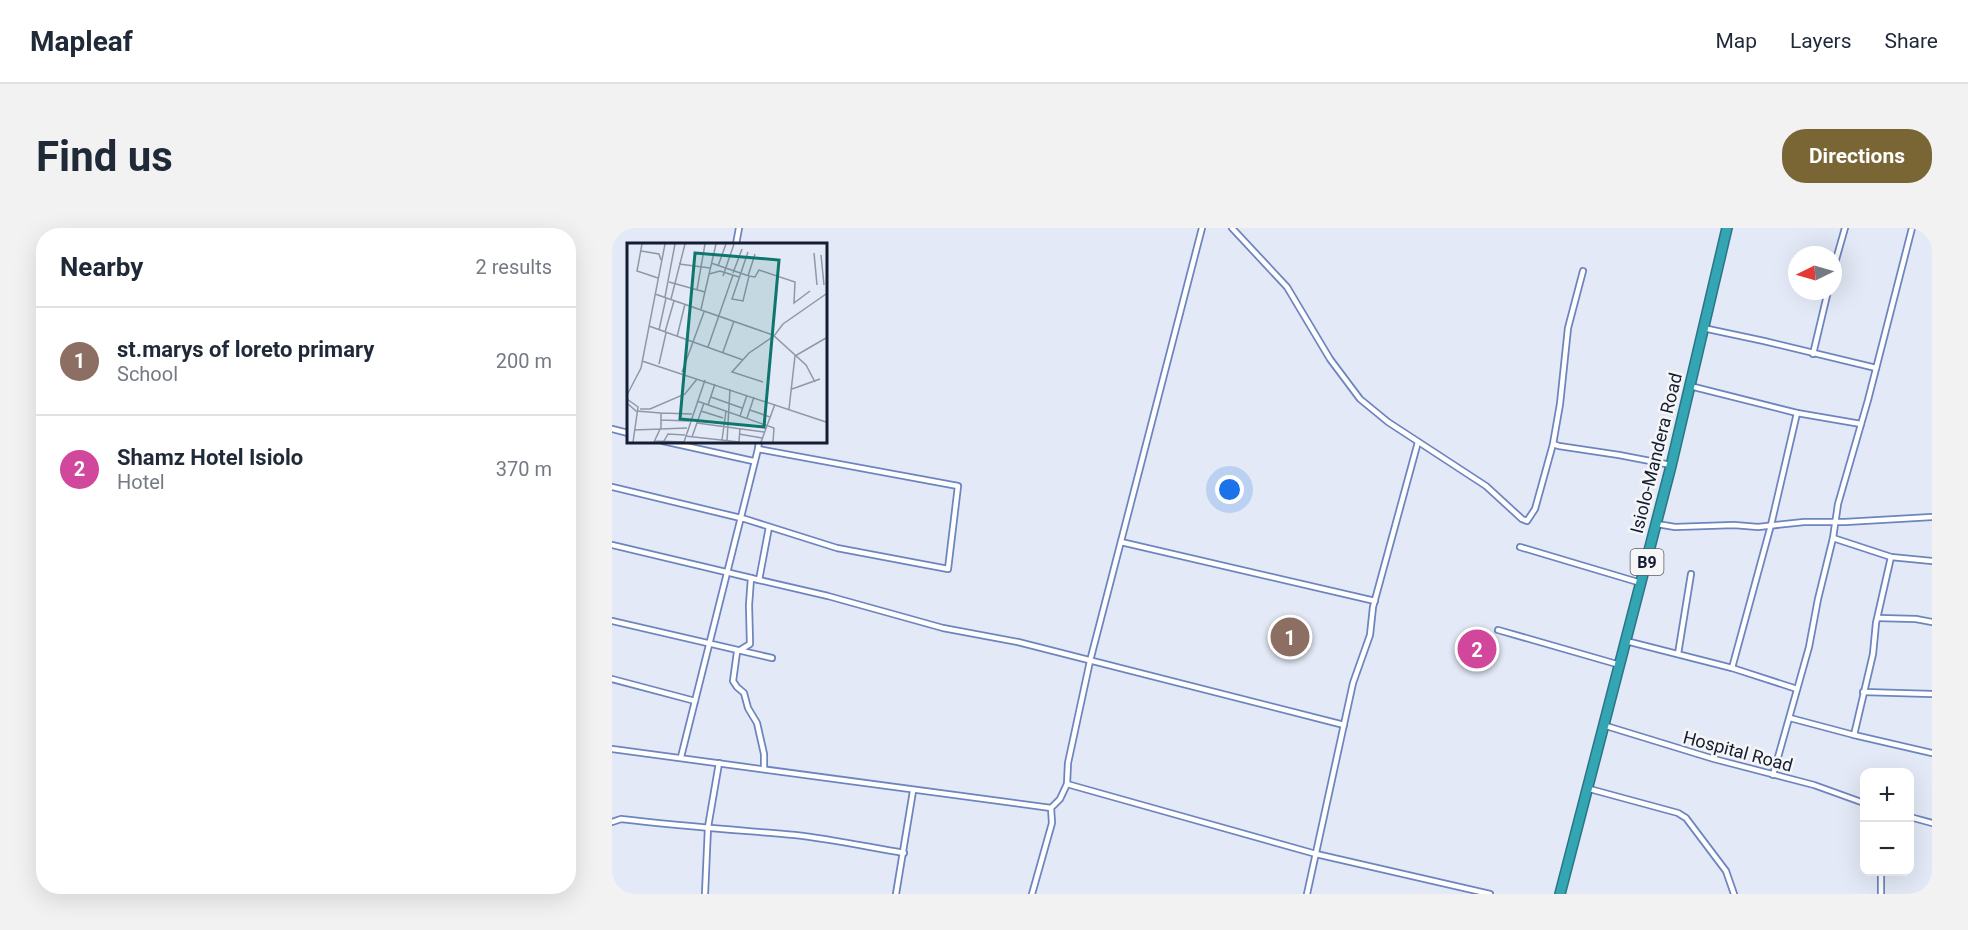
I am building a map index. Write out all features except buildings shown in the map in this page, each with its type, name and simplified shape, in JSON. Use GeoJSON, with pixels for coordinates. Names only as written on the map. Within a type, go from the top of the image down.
{"type":"FeatureCollection","features":[{"type":"Feature","properties":{"kind":"highway","name":"Isiolo-Mandera Road"},"geometry":{"type":"LineString","coordinates":[[1560,894],[1671,465],[1727,228]]}},
{"type":"Feature","properties":{"kind":"street"},"geometry":{"type":"LineString","coordinates":[[736,243],[740,228]]}},
{"type":"Feature","properties":{"kind":"street"},"geometry":{"type":"LineString","coordinates":[[1032,894],[1052,823],[1052,808],[1060,799],[1067,784],[1068,763],[1090,661],[1202,228]]}},
{"type":"Feature","properties":{"kind":"street"},"geometry":{"type":"LineString","coordinates":[[1232,228],[1287,287],[1334,364],[1360,399],[1374,412],[1486,486],[1527,521],[1535,509],[1553,444],[1560,404],[1568,328],[1583,271]]}},
{"type":"Feature","properties":{"kind":"street"},"geometry":{"type":"LineString","coordinates":[[1840,246],[1845,228]]}},
{"type":"Feature","properties":{"kind":"street"},"geometry":{"type":"LineString","coordinates":[[1773,775],[1809,647],[1833,538],[1838,504],[1912,228]]}},
{"type":"Feature","properties":{"kind":"street"},"geometry":{"type":"LineString","coordinates":[[1814,354],[1826,300]]}},
{"type":"Feature","properties":{"kind":"street"},"geometry":{"type":"LineString","coordinates":[[1704,328],[1876,368]]}},
{"type":"Feature","properties":{"kind":"street"},"geometry":{"type":"LineString","coordinates":[[1690,386],[1797,412],[1861,424]]}},
{"type":"Feature","properties":{"kind":"street"},"geometry":{"type":"LineString","coordinates":[[1732,668],[1771,525],[1797,412]]}},
{"type":"Feature","properties":{"kind":"street"},"geometry":{"type":"LineString","coordinates":[[612,429],[627,433]]}},
{"type":"Feature","properties":{"kind":"street"},"geometry":{"type":"LineString","coordinates":[[668,442],[753,461]]}},
{"type":"Feature","properties":{"kind":"street"},"geometry":{"type":"LineString","coordinates":[[681,758],[759,442]]}},
{"type":"Feature","properties":{"kind":"street"},"geometry":{"type":"LineString","coordinates":[[1307,894],[1357,667],[1370,635],[1375,602],[1418,442]]}},
{"type":"Feature","properties":{"kind":"street"},"geometry":{"type":"LineString","coordinates":[[1553,444],[1671,465]]}},
{"type":"Feature","properties":{"kind":"street"},"geometry":{"type":"LineString","coordinates":[[612,487],[740,518],[837,548],[948,570],[958,486],[758,449]]}},
{"type":"Feature","properties":{"kind":"street"},"geometry":{"type":"LineString","coordinates":[[1656,524],[1675,527],[1734,525],[1758,527],[1804,522],[1932,517]]}},
{"type":"Feature","properties":{"kind":"street"},"geometry":{"type":"LineString","coordinates":[[759,580],[769,527]]}},
{"type":"Feature","properties":{"kind":"street"},"geometry":{"type":"LineString","coordinates":[[1833,538],[1891,557],[1932,561]]}},
{"type":"Feature","properties":{"kind":"street"},"geometry":{"type":"LineString","coordinates":[[1121,542],[1375,602]]}},
{"type":"Feature","properties":{"kind":"street"},"geometry":{"type":"LineString","coordinates":[[612,545],[828,596],[943,628],[1018,642],[1344,725]]}},
{"type":"Feature","properties":{"kind":"street"},"geometry":{"type":"LineString","coordinates":[[1520,547],[1641,583]]}},
{"type":"Feature","properties":{"kind":"street"},"geometry":{"type":"LineString","coordinates":[[1854,735],[1891,557]]}},
{"type":"Feature","properties":{"kind":"street"},"geometry":{"type":"LineString","coordinates":[[1678,654],[1691,574]]}},
{"type":"Feature","properties":{"kind":"street"},"geometry":{"type":"LineString","coordinates":[[738,650],[750,644],[751,578]]}},
{"type":"Feature","properties":{"kind":"street"},"geometry":{"type":"LineString","coordinates":[[1878,618],[1916,619],[1932,622]]}},
{"type":"Feature","properties":{"kind":"street"},"geometry":{"type":"LineString","coordinates":[[612,621],[772,657]]}},
{"type":"Feature","properties":{"kind":"street"},"geometry":{"type":"LineString","coordinates":[[1498,630],[1620,665]]}},
{"type":"Feature","properties":{"kind":"street"},"geometry":{"type":"LineString","coordinates":[[1626,641],[1732,668],[1797,689]]}},
{"type":"Feature","properties":{"kind":"street"},"geometry":{"type":"LineString","coordinates":[[738,650],[734,681],[744,693],[748,708],[757,723],[764,754],[764,769]]}},
{"type":"Feature","properties":{"kind":"street"},"geometry":{"type":"LineString","coordinates":[[612,679],[695,700]]}},
{"type":"Feature","properties":{"kind":"street"},"geometry":{"type":"LineString","coordinates":[[1863,693],[1932,694]]}},
{"type":"Feature","properties":{"kind":"street"},"geometry":{"type":"LineString","coordinates":[[1790,718],[1932,753]]}},
{"type":"Feature","properties":{"kind":"street","name":"Hospital Road"},"geometry":{"type":"LineString","coordinates":[[1603,725],[1814,785],[1860,802]]}},
{"type":"Feature","properties":{"kind":"street"},"geometry":{"type":"LineString","coordinates":[[612,748],[913,791],[1052,808]]}},
{"type":"Feature","properties":{"kind":"street"},"geometry":{"type":"LineString","coordinates":[[705,894],[708,827],[719,763]]}},
{"type":"Feature","properties":{"kind":"street"},"geometry":{"type":"LineString","coordinates":[[1067,784],[1316,854],[1490,894]]}},
{"type":"Feature","properties":{"kind":"street"},"geometry":{"type":"LineString","coordinates":[[1586,788],[1678,813],[1686,818],[1726,872],[1734,894]]}},
{"type":"Feature","properties":{"kind":"street"},"geometry":{"type":"LineString","coordinates":[[896,894],[913,791]]}},
{"type":"Feature","properties":{"kind":"street"},"geometry":{"type":"LineString","coordinates":[[1914,818],[1932,823]]}},
{"type":"Feature","properties":{"kind":"street"},"geometry":{"type":"LineString","coordinates":[[612,822],[621,819],[796,836],[904,853]]}},
{"type":"Feature","properties":{"kind":"street"},"geometry":{"type":"LineString","coordinates":[[1881,876],[1881,894]]}},
{"type":"Feature","properties":{"kind":"place","name":"st.marys of loreto primary"},"geometry":{"type":"Point","coordinates":[1290,637]}},
{"type":"Feature","properties":{"kind":"place","name":"Shamz Hotel Isiolo"},"geometry":{"type":"Point","coordinates":[1477,649]}}]}
